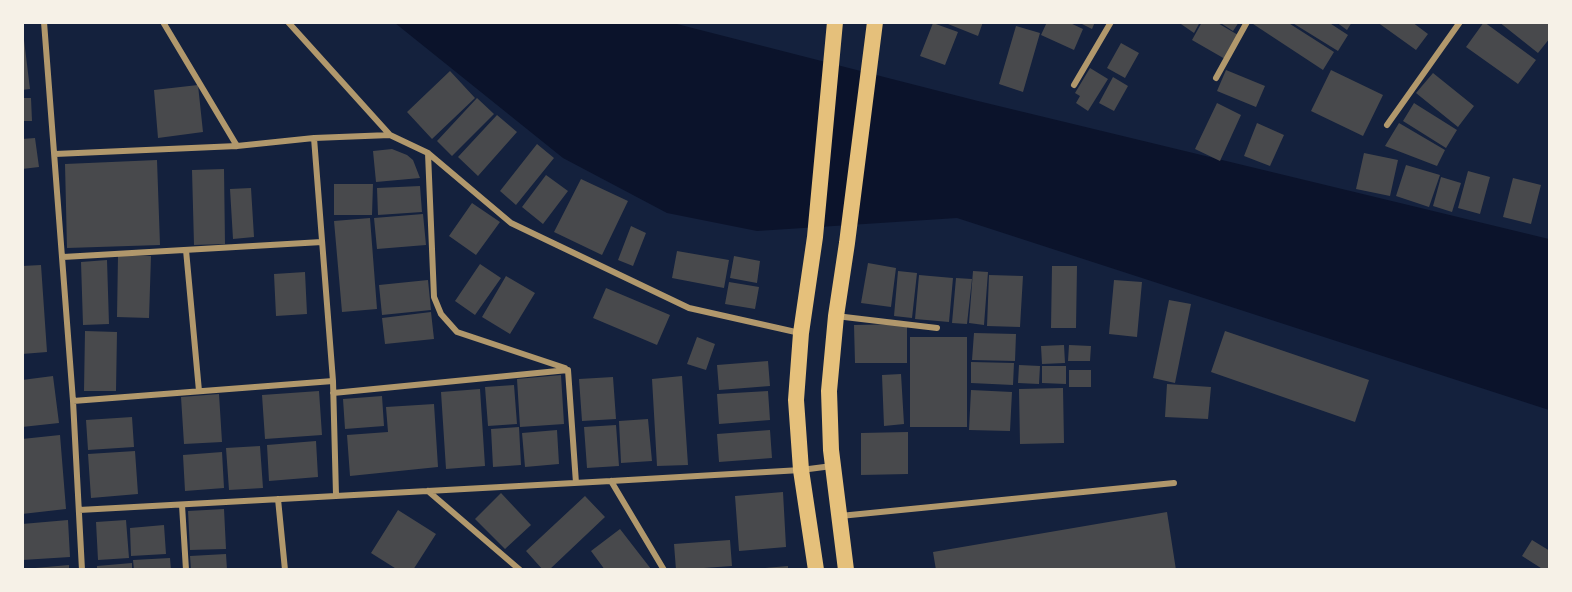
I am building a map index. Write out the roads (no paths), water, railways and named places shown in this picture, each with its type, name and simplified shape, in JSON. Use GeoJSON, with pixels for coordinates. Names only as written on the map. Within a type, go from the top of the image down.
{"type":"FeatureCollection","features":[{"type":"Feature","properties":{"kind":"highway"},"geometry":{"type":"LineString","coordinates":[[816,570],[801,470],[796,400],[801,333],[815,237],[835,22]]}},
{"type":"Feature","properties":{"kind":"highway"},"geometry":{"type":"LineString","coordinates":[[846,570],[833,466],[829,392],[836,316],[875,22]]}},
{"type":"Feature","properties":{"kind":"street"},"geometry":{"type":"LineString","coordinates":[[44,22],[73,400],[82,570]]}},
{"type":"Feature","properties":{"kind":"street"},"geometry":{"type":"LineString","coordinates":[[163,22],[237,146]]}},
{"type":"Feature","properties":{"kind":"street"},"geometry":{"type":"LineString","coordinates":[[288,22],[390,135],[428,153],[511,223],[689,308],[801,333]]}},
{"type":"Feature","properties":{"kind":"street"},"geometry":{"type":"LineString","coordinates":[[1074,85],[1111,22]]}},
{"type":"Feature","properties":{"kind":"street"},"geometry":{"type":"LineString","coordinates":[[1216,78],[1247,22]]}},
{"type":"Feature","properties":{"kind":"street"},"geometry":{"type":"LineString","coordinates":[[1387,125],[1460,22]]}},
{"type":"Feature","properties":{"kind":"street"},"geometry":{"type":"LineString","coordinates":[[55,154],[237,146],[314,138],[390,135]]}},
{"type":"Feature","properties":{"kind":"street"},"geometry":{"type":"LineString","coordinates":[[314,138],[333,381],[336,495]]}},
{"type":"Feature","properties":{"kind":"street"},"geometry":{"type":"LineString","coordinates":[[428,153],[434,297],[441,314],[457,332],[568,370]]}},
{"type":"Feature","properties":{"kind":"street"},"geometry":{"type":"LineString","coordinates":[[63,257],[322,242]]}},
{"type":"Feature","properties":{"kind":"street"},"geometry":{"type":"LineString","coordinates":[[186,250],[199,391]]}},
{"type":"Feature","properties":{"kind":"street"},"geometry":{"type":"LineString","coordinates":[[836,316],[937,328]]}},
{"type":"Feature","properties":{"kind":"street"},"geometry":{"type":"LineString","coordinates":[[333,393],[568,370]]}},
{"type":"Feature","properties":{"kind":"street"},"geometry":{"type":"LineString","coordinates":[[568,370],[576,483]]}},
{"type":"Feature","properties":{"kind":"street"},"geometry":{"type":"LineString","coordinates":[[73,400],[333,381]]}},
{"type":"Feature","properties":{"kind":"street"},"geometry":{"type":"LineString","coordinates":[[79,510],[801,470],[833,466]]}},
{"type":"Feature","properties":{"kind":"street"},"geometry":{"type":"LineString","coordinates":[[611,481],[664,570]]}},
{"type":"Feature","properties":{"kind":"street"},"geometry":{"type":"LineString","coordinates":[[839,517],[1174,483]]}},
{"type":"Feature","properties":{"kind":"street"},"geometry":{"type":"LineString","coordinates":[[428,491],[520,570]]}},
{"type":"Feature","properties":{"kind":"street"},"geometry":{"type":"LineString","coordinates":[[278,499],[285,570]]}},
{"type":"Feature","properties":{"kind":"street"},"geometry":{"type":"LineString","coordinates":[[182,505],[186,570]]}},
{"type":"Feature","properties":{"kind":"water"},"geometry":{"type":"Polygon","coordinates":[[[395,23],[673,23],[978,101],[1549,239],[1549,410],[957,218],[757,231],[667,213],[563,158],[395,23]]]}}]}
